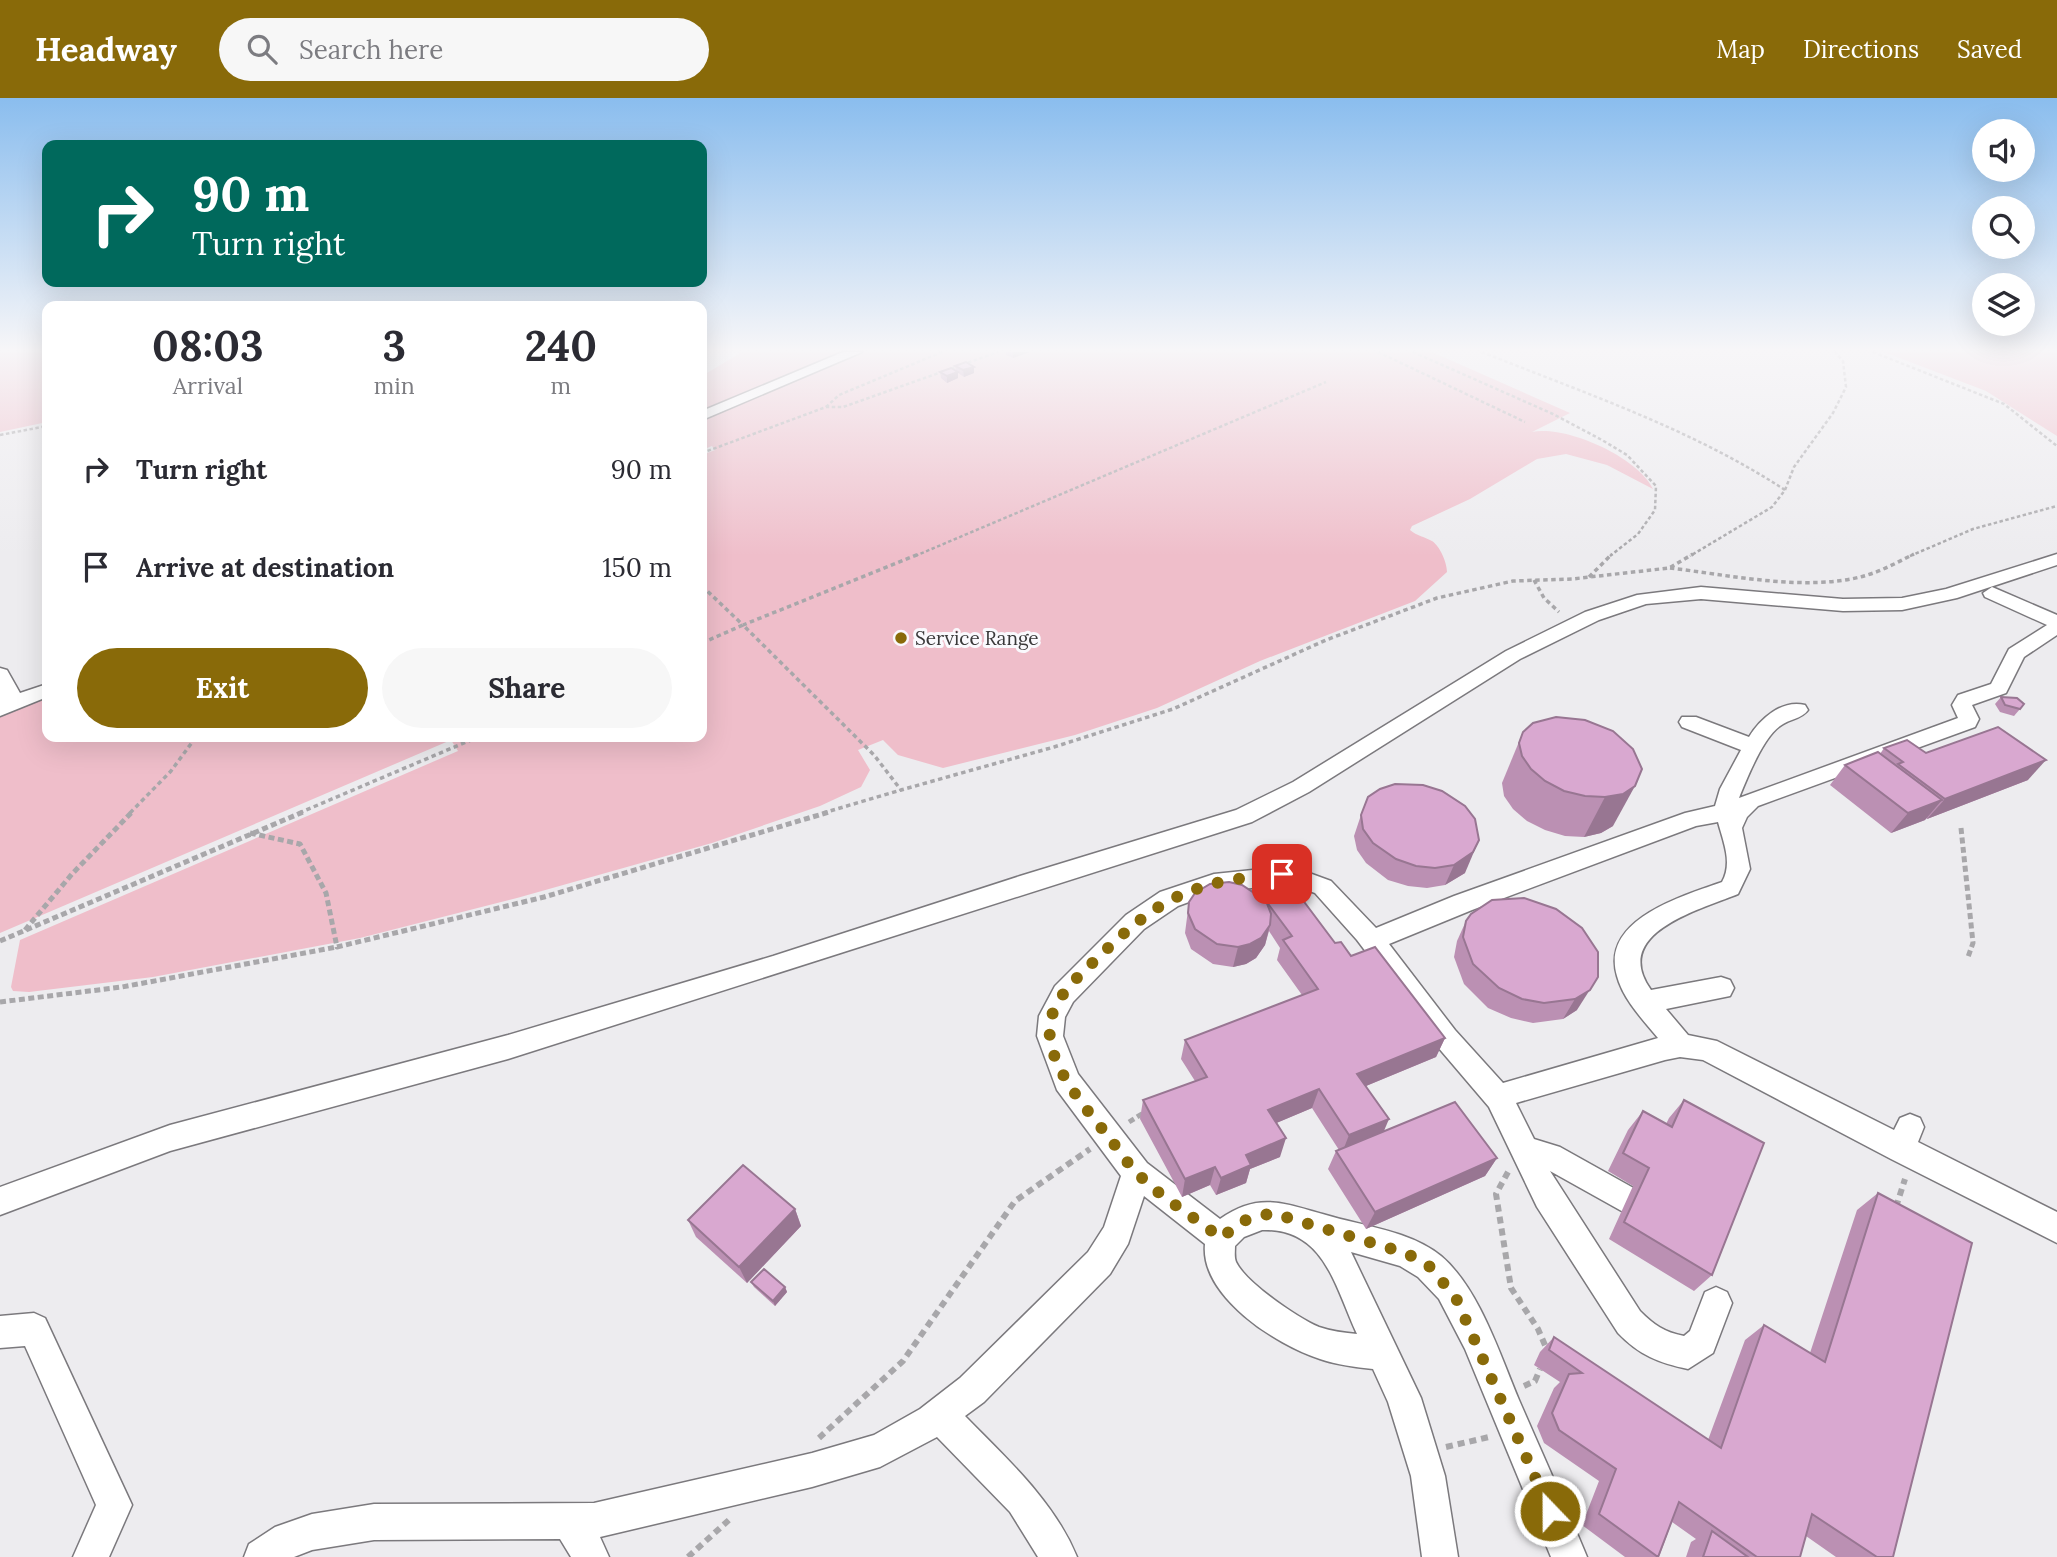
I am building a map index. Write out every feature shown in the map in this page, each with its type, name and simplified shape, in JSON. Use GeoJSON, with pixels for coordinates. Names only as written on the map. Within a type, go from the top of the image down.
{"type":"FeatureCollection","features":[{"type":"Feature","properties":{"kind":"lane"},"geometry":{"type":"LineString","coordinates":[[0,1201],[170,1138],[508,1047],[1244,816],[1301,787],[1513,654],[1573,624],[1644,599],[1685,593],[1728,594],[1843,605],[1902,604],[1950,594],[2057,559]]}},
{"type":"Feature","properties":{"kind":"lane"},"geometry":{"type":"LineString","coordinates":[[1371,941],[1463,903],[1693,819],[1729,820],[1750,800],[1968,722],[1962,705],[1965,700],[1999,688],[2016,653],[2057,625],[1992,593]]}},
{"type":"Feature","properties":{"kind":"lane"},"geometry":{"type":"LineString","coordinates":[[0,674],[10,694],[5,707]]}},
{"type":"Feature","properties":{"kind":"lane"},"geometry":{"type":"LineString","coordinates":[[5,707],[42,692]]}},
{"type":"Feature","properties":{"kind":"lane"},"geometry":{"type":"LineString","coordinates":[[1680,1045],[1629,976],[1627,960],[1633,939],[1644,926],[1734,884],[1738,864],[1729,820],[1728,795],[1753,747],[1773,721],[1798,710]]}},
{"type":"Feature","properties":{"kind":"lane"},"geometry":{"type":"LineString","coordinates":[[1689,722],[1753,747]]}},
{"type":"Feature","properties":{"kind":"lane"},"geometry":{"type":"LineString","coordinates":[[1221,1238],[1137,1173],[1066,1081],[1056,1058],[1049,1026],[1065,994],[1144,915],[1169,899],[1214,883],[1290,875],[1314,883],[1331,893],[1446,1038],[1499,1098],[1547,1197],[1635,1330],[1661,1347],[1688,1353],[1702,1342],[1716,1303]]}},
{"type":"Feature","properties":{"kind":"lane"},"geometry":{"type":"LineString","coordinates":[[1647,1002],[1720,988]]}},
{"type":"Feature","properties":{"kind":"lane"},"geometry":{"type":"LineString","coordinates":[[1499,1098],[1517,1089],[1680,1045],[1707,1049],[1906,1138],[2057,1228]]}},
{"type":"Feature","properties":{"kind":"lane"},"geometry":{"type":"LineString","coordinates":[[1526,1152],[1550,1156],[1627,1200]]}},
{"type":"Feature","properties":{"kind":"lane"},"geometry":{"type":"LineString","coordinates":[[262,1557],[293,1538],[341,1525],[374,1522],[594,1521],[843,1462],[890,1445],[940,1415],[972,1390],[1105,1255],[1122,1223],[1137,1173]]}},
{"type":"Feature","properties":{"kind":"lane"},"geometry":{"type":"LineString","coordinates":[[1380,1353],[1344,1349],[1317,1342],[1260,1307],[1226,1275],[1220,1257],[1221,1238],[1243,1221],[1272,1213],[1406,1253],[1429,1266],[1450,1288],[1476,1338],[1569,1557]]}},
{"type":"Feature","properties":{"kind":"lane"},"geometry":{"type":"LineString","coordinates":[[1312,1226],[1336,1251],[1361,1302],[1380,1353],[1404,1398],[1428,1476],[1440,1557]]}},
{"type":"Feature","properties":{"kind":"lane"},"geometry":{"type":"LineString","coordinates":[[0,1332],[34,1329],[114,1505],[91,1557]]}},
{"type":"Feature","properties":{"kind":"lane"},"geometry":{"type":"LineString","coordinates":[[940,1415],[1022,1500],[1059,1557]]}},
{"type":"Feature","properties":{"kind":"lane"},"geometry":{"type":"LineString","coordinates":[[570,1522],[591,1557]]}},
{"type":"Feature","properties":{"kind":"path"},"geometry":{"type":"LineString","coordinates":[[707,451],[790,420]]}},
{"type":"Feature","properties":{"kind":"path"},"geometry":{"type":"LineString","coordinates":[[707,641],[988,526],[1237,420]]}},
{"type":"Feature","properties":{"kind":"path"},"geometry":{"type":"LineString","coordinates":[[1521,420],[1525,422]]}},
{"type":"Feature","properties":{"kind":"path"},"geometry":{"type":"LineString","coordinates":[[1564,420],[1627,455],[1656,486],[1655,510],[1638,534],[1609,556],[1588,578]]}},
{"type":"Feature","properties":{"kind":"path"},"geometry":{"type":"LineString","coordinates":[[1650,420],[1750,467],[1785,490]]}},
{"type":"Feature","properties":{"kind":"path"},"geometry":{"type":"LineString","coordinates":[[1669,568],[1772,507],[1785,490],[1794,467],[1828,420]]}},
{"type":"Feature","properties":{"kind":"path"},"geometry":{"type":"LineString","coordinates":[[2024,420],[2057,446]]}},
{"type":"Feature","properties":{"kind":"path"},"geometry":{"type":"LineString","coordinates":[[0,435],[42,426]]}},
{"type":"Feature","properties":{"kind":"path"},"geometry":{"type":"LineString","coordinates":[[0,1002],[122,987],[337,947],[544,897],[1054,747],[1172,709],[1326,640],[1437,598],[1513,580],[1588,578],[1669,568],[1827,581],[1859,578],[1885,569],[1926,548],[2014,514],[2057,506]]}},
{"type":"Feature","properties":{"kind":"path"},"geometry":{"type":"LineString","coordinates":[[1534,580],[1544,598],[1573,624]]}},
{"type":"Feature","properties":{"kind":"path"},"geometry":{"type":"LineString","coordinates":[[707,591],[874,755],[901,790]]}},
{"type":"Feature","properties":{"kind":"path"},"geometry":{"type":"LineString","coordinates":[[24,931],[72,874],[171,771],[192,742]]}},
{"type":"Feature","properties":{"kind":"path"},"geometry":{"type":"LineString","coordinates":[[0,941],[466,742]]}},
{"type":"Feature","properties":{"kind":"path"},"geometry":{"type":"LineString","coordinates":[[1961,828],[1973,943],[1968,957]]}},
{"type":"Feature","properties":{"kind":"path"},"geometry":{"type":"LineString","coordinates":[[250,833],[300,844],[316,869],[331,902],[337,947]]}},
{"type":"Feature","properties":{"kind":"path"},"geometry":{"type":"LineString","coordinates":[[814,1443],[903,1362],[1015,1201],[1142,1113],[1153,1110]]}},
{"type":"Feature","properties":{"kind":"path"},"geometry":{"type":"LineString","coordinates":[[1526,1152],[1509,1169],[1496,1194],[1511,1288],[1538,1329],[1551,1359]]}},
{"type":"Feature","properties":{"kind":"path"},"geometry":{"type":"LineString","coordinates":[[688,1557],[736,1514]]}},
{"type":"Feature","properties":{"kind":"shaded area"},"geometry":{"type":"Polygon","coordinates":[[[0,420],[42,420],[42,423],[0,432],[0,420]]]}},
{"type":"Feature","properties":{"kind":"shaded area"},"geometry":{"type":"Polygon","coordinates":[[[707,420],[1556,420],[1532,432],[1563,433],[1600,446],[1633,466],[1653,489],[1607,465],[1566,454],[1537,459],[1470,499],[1412,526],[1410,530],[1438,547],[1447,572],[1415,601],[1260,661],[1157,708],[1075,735],[943,768],[898,755],[883,740],[858,750],[870,770],[861,787],[820,806],[712,843],[517,898],[360,938],[153,977],[29,992],[13,991],[11,987],[20,940],[458,751],[452,742],[707,742],[707,453],[715,450],[712,446],[707,448],[707,420]]]}},
{"type":"Feature","properties":{"kind":"shaded area"},"geometry":{"type":"Polygon","coordinates":[[[2032,420],[2057,420],[2057,436],[2032,420]]]}},
{"type":"Feature","properties":{"kind":"shaded area"},"geometry":{"type":"Polygon","coordinates":[[[42,697],[42,742],[446,742],[0,933],[0,715],[42,697]]]}},
{"type":"Feature","properties":{"kind":"building"},"geometry":{"type":"Polygon","coordinates":[[[2001,697],[2017,698],[2024,704],[2020,709],[2005,705],[2001,697]]]}},
{"type":"Feature","properties":{"kind":"building"},"geometry":{"type":"Polygon","coordinates":[[[1556,717],[1585,720],[1613,731],[1633,749],[1642,769],[1635,786],[1623,794],[1585,796],[1564,791],[1545,781],[1531,769],[1522,756],[1519,743],[1523,732],[1533,723],[1556,717]]]}},
{"type":"Feature","properties":{"kind":"building"},"geometry":{"type":"Polygon","coordinates":[[[1998,727],[2046,760],[1945,799],[1898,764],[1903,762],[1884,748],[1907,740],[1926,753],[1998,727]]]}},
{"type":"Feature","properties":{"kind":"building"},"geometry":{"type":"Polygon","coordinates":[[[1878,752],[1942,800],[1908,813],[1845,765],[1878,752]]]}},
{"type":"Feature","properties":{"kind":"building"},"geometry":{"type":"Polygon","coordinates":[[[1395,784],[1423,785],[1442,791],[1465,806],[1475,819],[1479,840],[1473,852],[1454,865],[1435,868],[1416,866],[1396,859],[1373,843],[1363,829],[1361,815],[1368,797],[1395,784]]]}},
{"type":"Feature","properties":{"kind":"building"},"geometry":{"type":"Polygon","coordinates":[[[1229,882],[1242,885],[1266,901],[1271,914],[1270,925],[1261,938],[1238,947],[1217,944],[1195,929],[1188,913],[1189,902],[1195,893],[1210,884],[1229,882]]]}},
{"type":"Feature","properties":{"kind":"building"},"geometry":{"type":"Polygon","coordinates":[[[1296,891],[1335,943],[1341,942],[1351,956],[1375,947],[1445,1038],[1357,1074],[1389,1119],[1349,1135],[1319,1089],[1268,1110],[1286,1138],[1246,1155],[1251,1165],[1221,1178],[1215,1167],[1185,1179],[1143,1100],[1207,1077],[1185,1040],[1318,989],[1283,940],[1292,936],[1266,901],[1296,891]]]}},
{"type":"Feature","properties":{"kind":"building"},"geometry":{"type":"Polygon","coordinates":[[[1524,898],[1556,909],[1582,928],[1598,952],[1598,977],[1590,990],[1575,999],[1544,1003],[1522,999],[1499,988],[1473,964],[1463,937],[1466,921],[1471,914],[1492,900],[1524,898]]]}},
{"type":"Feature","properties":{"kind":"building"},"geometry":{"type":"Polygon","coordinates":[[[1684,1100],[1764,1143],[1712,1275],[1624,1222],[1649,1168],[1623,1153],[1643,1111],[1672,1127],[1684,1100]]]}},
{"type":"Feature","properties":{"kind":"building"},"geometry":{"type":"Polygon","coordinates":[[[1455,1102],[1497,1158],[1375,1212],[1336,1151],[1455,1102]]]}},
{"type":"Feature","properties":{"kind":"building"},"geometry":{"type":"Polygon","coordinates":[[[743,1165],[795,1209],[739,1267],[688,1220],[743,1165]]]}},
{"type":"Feature","properties":{"kind":"building"},"geometry":{"type":"Polygon","coordinates":[[[1878,1193],[1972,1243],[1893,1557],[1877,1557],[1812,1514],[1800,1557],[1757,1557],[1679,1502],[1658,1557],[1599,1514],[1616,1469],[1559,1430],[1552,1413],[1569,1374],[1582,1373],[1549,1350],[1554,1337],[1721,1448],[1764,1325],[1825,1362],[1878,1193]]]}},
{"type":"Feature","properties":{"kind":"building"},"geometry":{"type":"Polygon","coordinates":[[[764,1269],[785,1287],[773,1301],[751,1282],[764,1269]]]}},
{"type":"Feature","properties":{"kind":"building"},"geometry":{"type":"Polygon","coordinates":[[[1712,1531],[1748,1557],[1703,1557],[1712,1531]]]}},
{"type":"Feature","properties":{"kind":"place","name":"Service Range"},"geometry":{"type":"Point","coordinates":[901,638]}},
{"type":"Feature","properties":{"kind":"route"},"geometry":{"type":"LineString","coordinates":[[1282,874],[1223,881],[1206,886],[1169,899],[1135,922],[1087,969],[1057,1005],[1049,1026],[1056,1058],[1073,1091],[1137,1173],[1221,1238],[1243,1221],[1272,1213],[1406,1253],[1429,1266],[1456,1298],[1476,1338],[1550,1511]]}}]}
